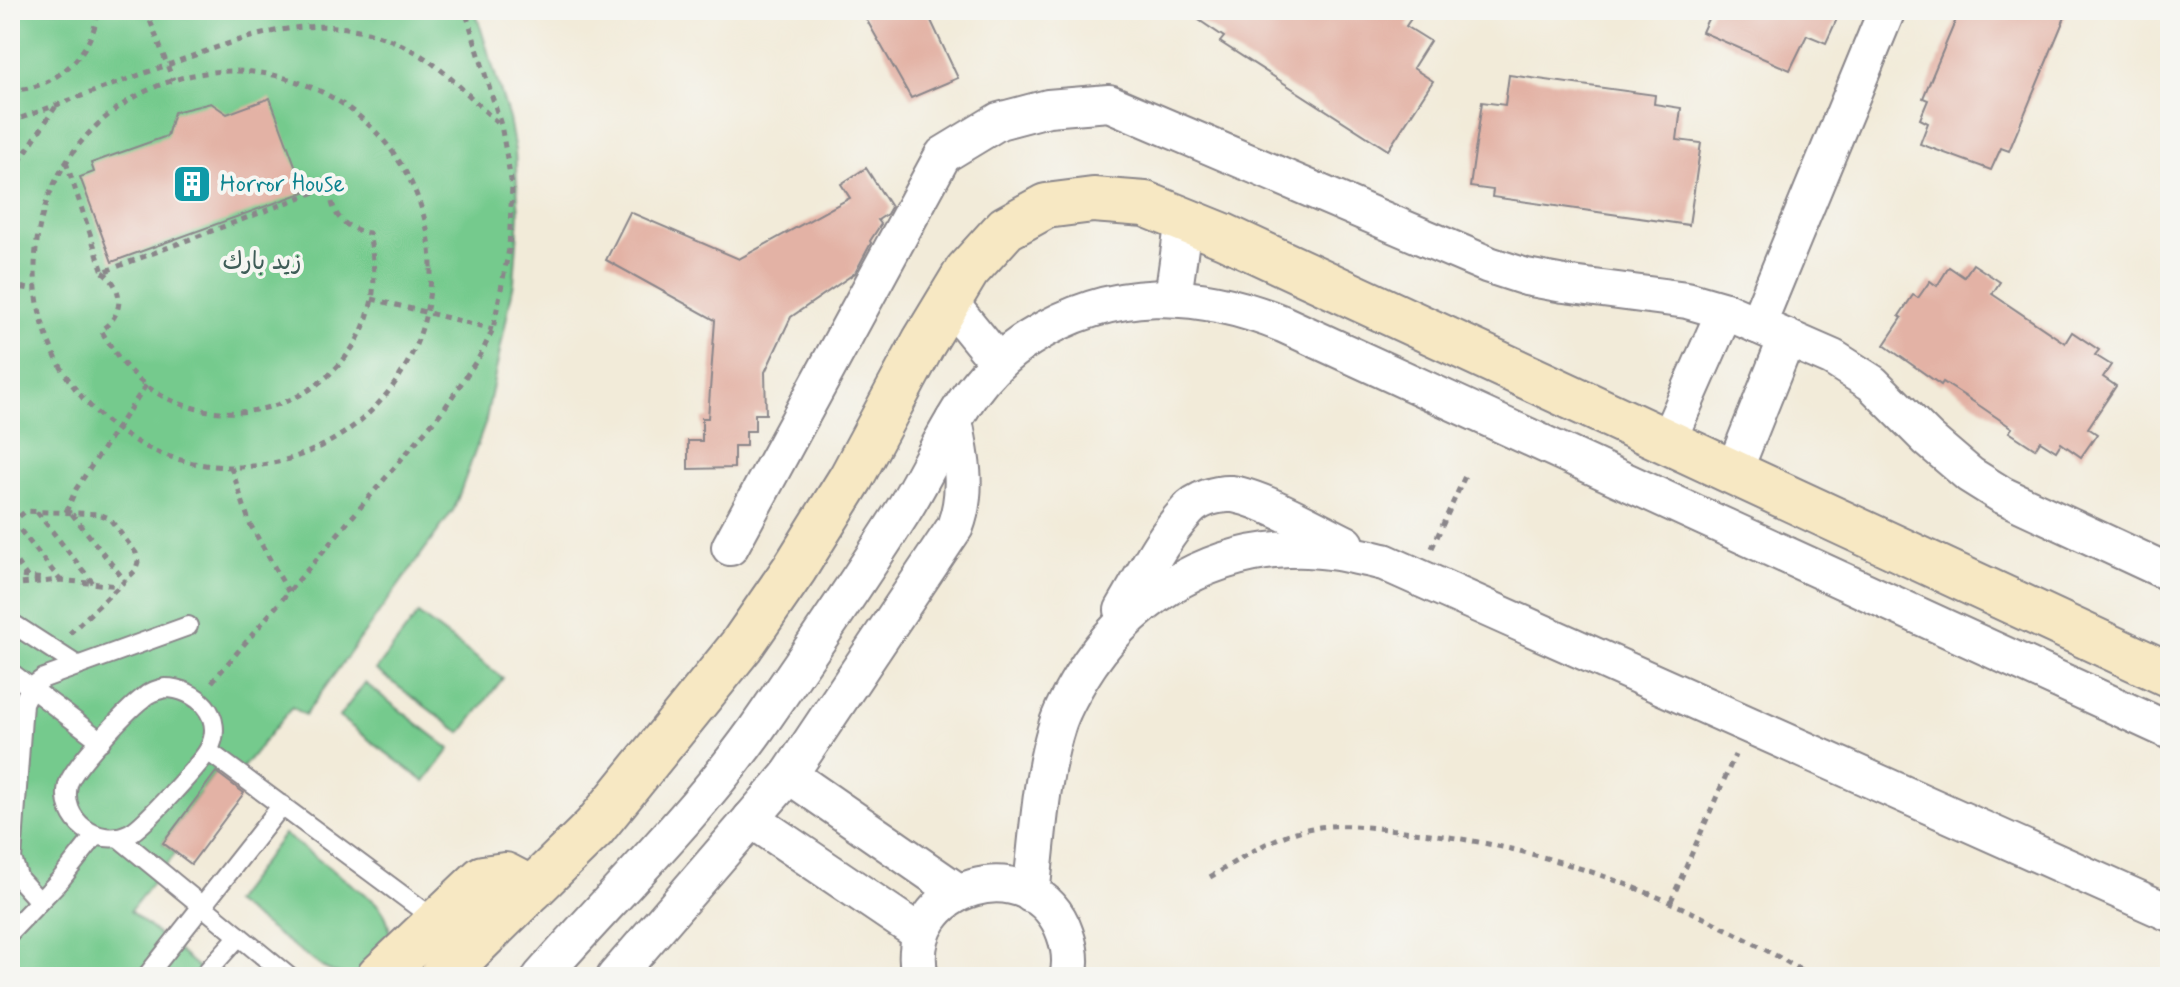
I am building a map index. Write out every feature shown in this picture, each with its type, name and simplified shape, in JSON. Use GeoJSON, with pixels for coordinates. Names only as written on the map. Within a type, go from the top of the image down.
{"type":"FeatureCollection","features":[{"type":"Feature","properties":{"kind":"street"},"geometry":{"type":"LineString","coordinates":[[1733,473],[1756,325],[1887,10]]}},
{"type":"Feature","properties":{"kind":"street"},"geometry":{"type":"LineString","coordinates":[[730,547],[943,155],[999,121],[1048,108],[1109,103],[1489,265],[1526,277],[1564,284],[1687,300],[1833,358],[1872,383],[1948,458],[2002,495],[2170,573]]}},
{"type":"Feature","properties":{"kind":"street"},"geometry":{"type":"LineString","coordinates":[[442,977],[594,828],[741,646],[795,568],[851,478],[924,342],[967,271],[1006,228],[1046,206],[1093,200],[1145,204],[1184,219],[2170,675]]}},
{"type":"Feature","properties":{"kind":"street"},"geometry":{"type":"LineString","coordinates":[[1173,297],[1184,219]]}},
{"type":"Feature","properties":{"kind":"street"},"geometry":{"type":"LineString","coordinates":[[541,977],[722,776],[904,509],[972,389],[998,362],[1040,332],[1098,307],[1135,299],[1173,297],[1223,304],[1283,324],[2170,731]]}},
{"type":"Feature","properties":{"kind":"street"},"geometry":{"type":"LineString","coordinates":[[949,302],[998,362]]}},
{"type":"Feature","properties":{"kind":"street"},"geometry":{"type":"LineString","coordinates":[[1667,442],[1756,325]]}},
{"type":"Feature","properties":{"kind":"street"},"geometry":{"type":"LineString","coordinates":[[615,977],[789,775],[955,527],[961,511],[964,479],[954,420]]}},
{"type":"Feature","properties":{"kind":"street"},"geometry":{"type":"LineString","coordinates":[[1031,894],[1049,756],[1057,723],[1175,525],[1189,508],[1208,497],[1231,494],[1252,500],[1419,578],[2170,913]]}},
{"type":"Feature","properties":{"kind":"street"},"geometry":{"type":"LineString","coordinates":[[1223,561],[1252,500]]}},
{"type":"Feature","properties":{"kind":"street"},"geometry":{"type":"LineString","coordinates":[[1175,525],[1223,561]]}},
{"type":"Feature","properties":{"kind":"street"},"geometry":{"type":"LineString","coordinates":[[1099,649],[1129,615],[1154,596],[1223,561],[1288,549],[1337,551],[1384,562]]}},
{"type":"Feature","properties":{"kind":"street"},"geometry":{"type":"LineString","coordinates":[[789,775],[958,892]]}},
{"type":"Feature","properties":{"kind":"street"},"geometry":{"type":"LineString","coordinates":[[751,819],[921,934]]}},
{"type":"Feature","properties":{"kind":"street"},"geometry":{"type":"LineString","coordinates":[[379,977],[478,882],[490,875],[512,877],[532,889]]}},
{"type":"Feature","properties":{"kind":"street"},"geometry":{"type":"LineString","coordinates":[[920,977],[917,963],[921,934],[930,917],[958,892],[995,884],[1031,894],[1049,907],[1062,925],[1073,974]]}},
{"type":"Feature","properties":{"kind":"lane"},"geometry":{"type":"LineString","coordinates":[[10,622],[78,666]]}},
{"type":"Feature","properties":{"kind":"lane"},"geometry":{"type":"LineString","coordinates":[[39,901],[19,879],[12,859],[23,703],[30,688],[44,678],[188,626]]}},
{"type":"Feature","properties":{"kind":"lane"},"geometry":{"type":"LineString","coordinates":[[10,672],[101,741]]}},
{"type":"Feature","properties":{"kind":"lane"},"geometry":{"type":"LineString","coordinates":[[177,688],[198,698],[211,717],[213,729],[208,751],[140,826],[118,837],[95,836],[75,820],[67,797],[73,773],[143,697],[154,691],[177,688]]}},
{"type":"Feature","properties":{"kind":"lane"},"geometry":{"type":"LineString","coordinates":[[208,751],[437,921]]}},
{"type":"Feature","properties":{"kind":"lane"},"geometry":{"type":"LineString","coordinates":[[146,977],[282,805]]}},
{"type":"Feature","properties":{"kind":"lane"},"geometry":{"type":"LineString","coordinates":[[10,932],[61,879],[95,836]]}},
{"type":"Feature","properties":{"kind":"lane"},"geometry":{"type":"LineString","coordinates":[[118,837],[289,977]]}},
{"type":"Feature","properties":{"kind":"lane"},"geometry":{"type":"LineString","coordinates":[[202,977],[239,936]]}},
{"type":"Feature","properties":{"kind":"path"},"geometry":{"type":"LineString","coordinates":[[10,14],[21,10]]}},
{"type":"Feature","properties":{"kind":"path"},"geometry":{"type":"LineString","coordinates":[[10,90],[39,85],[60,75],[77,60],[90,41],[98,10]]}},
{"type":"Feature","properties":{"kind":"path"},"geometry":{"type":"LineString","coordinates":[[146,10],[173,80]]}},
{"type":"Feature","properties":{"kind":"path"},"geometry":{"type":"LineString","coordinates":[[198,698],[444,409],[481,354],[493,329],[505,281],[512,186],[501,125],[465,10]]}},
{"type":"Feature","properties":{"kind":"path"},"geometry":{"type":"LineString","coordinates":[[10,122],[266,32],[314,25],[339,27],[387,39],[410,49],[431,62],[501,125]]}},
{"type":"Feature","properties":{"kind":"path"},"geometry":{"type":"LineString","coordinates":[[247,72],[284,78],[319,91],[351,110],[379,135],[408,176],[419,198],[429,234],[432,272],[428,311],[414,352],[390,391],[358,424],[318,449],[275,464],[231,467],[192,464],[156,453],[115,429],[95,413],[72,387],[54,357],[41,324],[34,290],[34,256],[39,223],[50,190],[66,161],[87,134],[112,111],[141,93],[173,80],[210,73],[247,72]]}},
{"type":"Feature","properties":{"kind":"path"},"geometry":{"type":"LineString","coordinates":[[10,184],[17,165],[56,105]]}},
{"type":"Feature","properties":{"kind":"path"},"geometry":{"type":"LineString","coordinates":[[66,161],[103,272],[117,286],[120,306],[110,324],[101,330],[115,354],[146,385],[180,404],[234,414],[288,402],[312,389],[334,371],[364,325],[372,299],[375,265],[369,233],[352,229],[337,216],[330,197],[331,187]]}},
{"type":"Feature","properties":{"kind":"path"},"geometry":{"type":"LineString","coordinates":[[103,272],[339,183]]}},
{"type":"Feature","properties":{"kind":"path"},"geometry":{"type":"LineString","coordinates":[[10,285],[34,290]]}},
{"type":"Feature","properties":{"kind":"path"},"geometry":{"type":"LineString","coordinates":[[372,299],[493,329]]}},
{"type":"Feature","properties":{"kind":"path"},"geometry":{"type":"LineString","coordinates":[[68,513],[72,495],[146,385]]}},
{"type":"Feature","properties":{"kind":"path"},"geometry":{"type":"LineString","coordinates":[[231,467],[250,524],[289,593]]}},
{"type":"Feature","properties":{"kind":"path"},"geometry":{"type":"LineString","coordinates":[[1419,578],[1466,474]]}},
{"type":"Feature","properties":{"kind":"path"},"geometry":{"type":"LineString","coordinates":[[52,649],[135,571],[137,557],[114,522],[99,514],[26,511],[12,523],[60,580]]}},
{"type":"Feature","properties":{"kind":"path"},"geometry":{"type":"LineString","coordinates":[[37,511],[94,584]]}},
{"type":"Feature","properties":{"kind":"path"},"geometry":{"type":"LineString","coordinates":[[68,513],[125,581]]}},
{"type":"Feature","properties":{"kind":"path"},"geometry":{"type":"LineString","coordinates":[[10,553],[29,580]]}},
{"type":"Feature","properties":{"kind":"path"},"geometry":{"type":"LineString","coordinates":[[10,575],[29,580],[119,586]]}},
{"type":"Feature","properties":{"kind":"path"},"geometry":{"type":"LineString","coordinates":[[10,585],[29,580]]}},
{"type":"Feature","properties":{"kind":"path"},"geometry":{"type":"LineString","coordinates":[[1671,901],[1748,724]]}},
{"type":"Feature","properties":{"kind":"path"},"geometry":{"type":"LineString","coordinates":[[1210,877],[1252,852],[1295,832],[1342,824],[1446,835],[1605,875],[1671,901],[1753,941],[1812,977]]}},
{"type":"Feature","properties":{"kind":"green space","name":"زيد بارك"},"geometry":{"type":"Polygon","coordinates":[[[10,10],[475,10],[509,119],[515,151],[519,216],[514,282],[485,424],[454,509],[305,715],[292,707],[239,772],[218,769],[163,843],[176,853],[130,911],[210,977],[10,977],[10,10]]]}},
{"type":"Feature","properties":{"kind":"green space"},"geometry":{"type":"Polygon","coordinates":[[[418,614],[503,678],[461,733],[376,670],[418,614]]]}},
{"type":"Feature","properties":{"kind":"green space"},"geometry":{"type":"Polygon","coordinates":[[[365,683],[450,749],[425,782],[339,717],[365,683]]]}},
{"type":"Feature","properties":{"kind":"green space"},"geometry":{"type":"Polygon","coordinates":[[[284,834],[374,901],[384,914],[390,940],[362,972],[346,975],[322,967],[233,902],[284,834]]]}},
{"type":"Feature","properties":{"kind":"building"},"geometry":{"type":"Polygon","coordinates":[[[861,10],[926,10],[958,78],[911,98],[861,10]]]}},
{"type":"Feature","properties":{"kind":"building"},"geometry":{"type":"Polygon","coordinates":[[[1184,10],[1417,10],[1406,26],[1430,41],[1413,68],[1433,81],[1388,150],[1220,42],[1224,37],[1184,10]]]}},
{"type":"Feature","properties":{"kind":"building"},"geometry":{"type":"Polygon","coordinates":[[[1712,10],[1841,10],[1826,43],[1807,35],[1790,70],[1702,32],[1712,10]]]}},
{"type":"Feature","properties":{"kind":"building"},"geometry":{"type":"Polygon","coordinates":[[[1960,10],[2068,10],[2009,151],[2001,148],[1991,170],[1920,144],[1928,123],[1920,119],[1928,100],[1923,98],[1960,10]]]}},
{"type":"Feature","properties":{"kind":"building"},"geometry":{"type":"Polygon","coordinates":[[[1509,75],[1655,95],[1654,104],[1681,108],[1677,140],[1701,143],[1689,225],[1492,197],[1493,190],[1470,187],[1482,102],[1505,105],[1509,75]]]}},
{"type":"Feature","properties":{"kind":"building","name":"Horror House"},"geometry":{"type":"Polygon","coordinates":[[[270,98],[305,192],[112,262],[80,177],[94,172],[91,163],[167,136],[174,112],[211,103],[227,114],[270,98]]]}},
{"type":"Feature","properties":{"kind":"building"},"geometry":{"type":"Polygon","coordinates":[[[866,168],[891,207],[878,220],[881,224],[855,273],[791,317],[765,372],[766,414],[755,414],[755,431],[746,431],[746,446],[734,446],[734,468],[688,469],[688,441],[702,441],[702,418],[708,418],[715,320],[606,260],[630,212],[739,259],[850,198],[841,184],[866,168]]]}},
{"type":"Feature","properties":{"kind":"building"},"geometry":{"type":"Polygon","coordinates":[[[1973,264],[2000,282],[1992,294],[2065,343],[2072,332],[2099,350],[2095,355],[2111,365],[2103,377],[2116,386],[2088,428],[2097,434],[2081,457],[2061,443],[2056,451],[2040,441],[2035,449],[2009,432],[2012,428],[1943,382],[1941,385],[1884,345],[1913,295],[1918,298],[1930,281],[1937,286],[1949,267],[1964,277],[1973,264]]]}},
{"type":"Feature","properties":{"kind":"building"},"geometry":{"type":"Polygon","coordinates":[[[216,772],[244,793],[191,864],[163,843],[216,772]]]}},
{"type":"Feature","properties":{"kind":"place","name":"Horror House"},"geometry":{"type":"Point","coordinates":[192,184]}}]}
